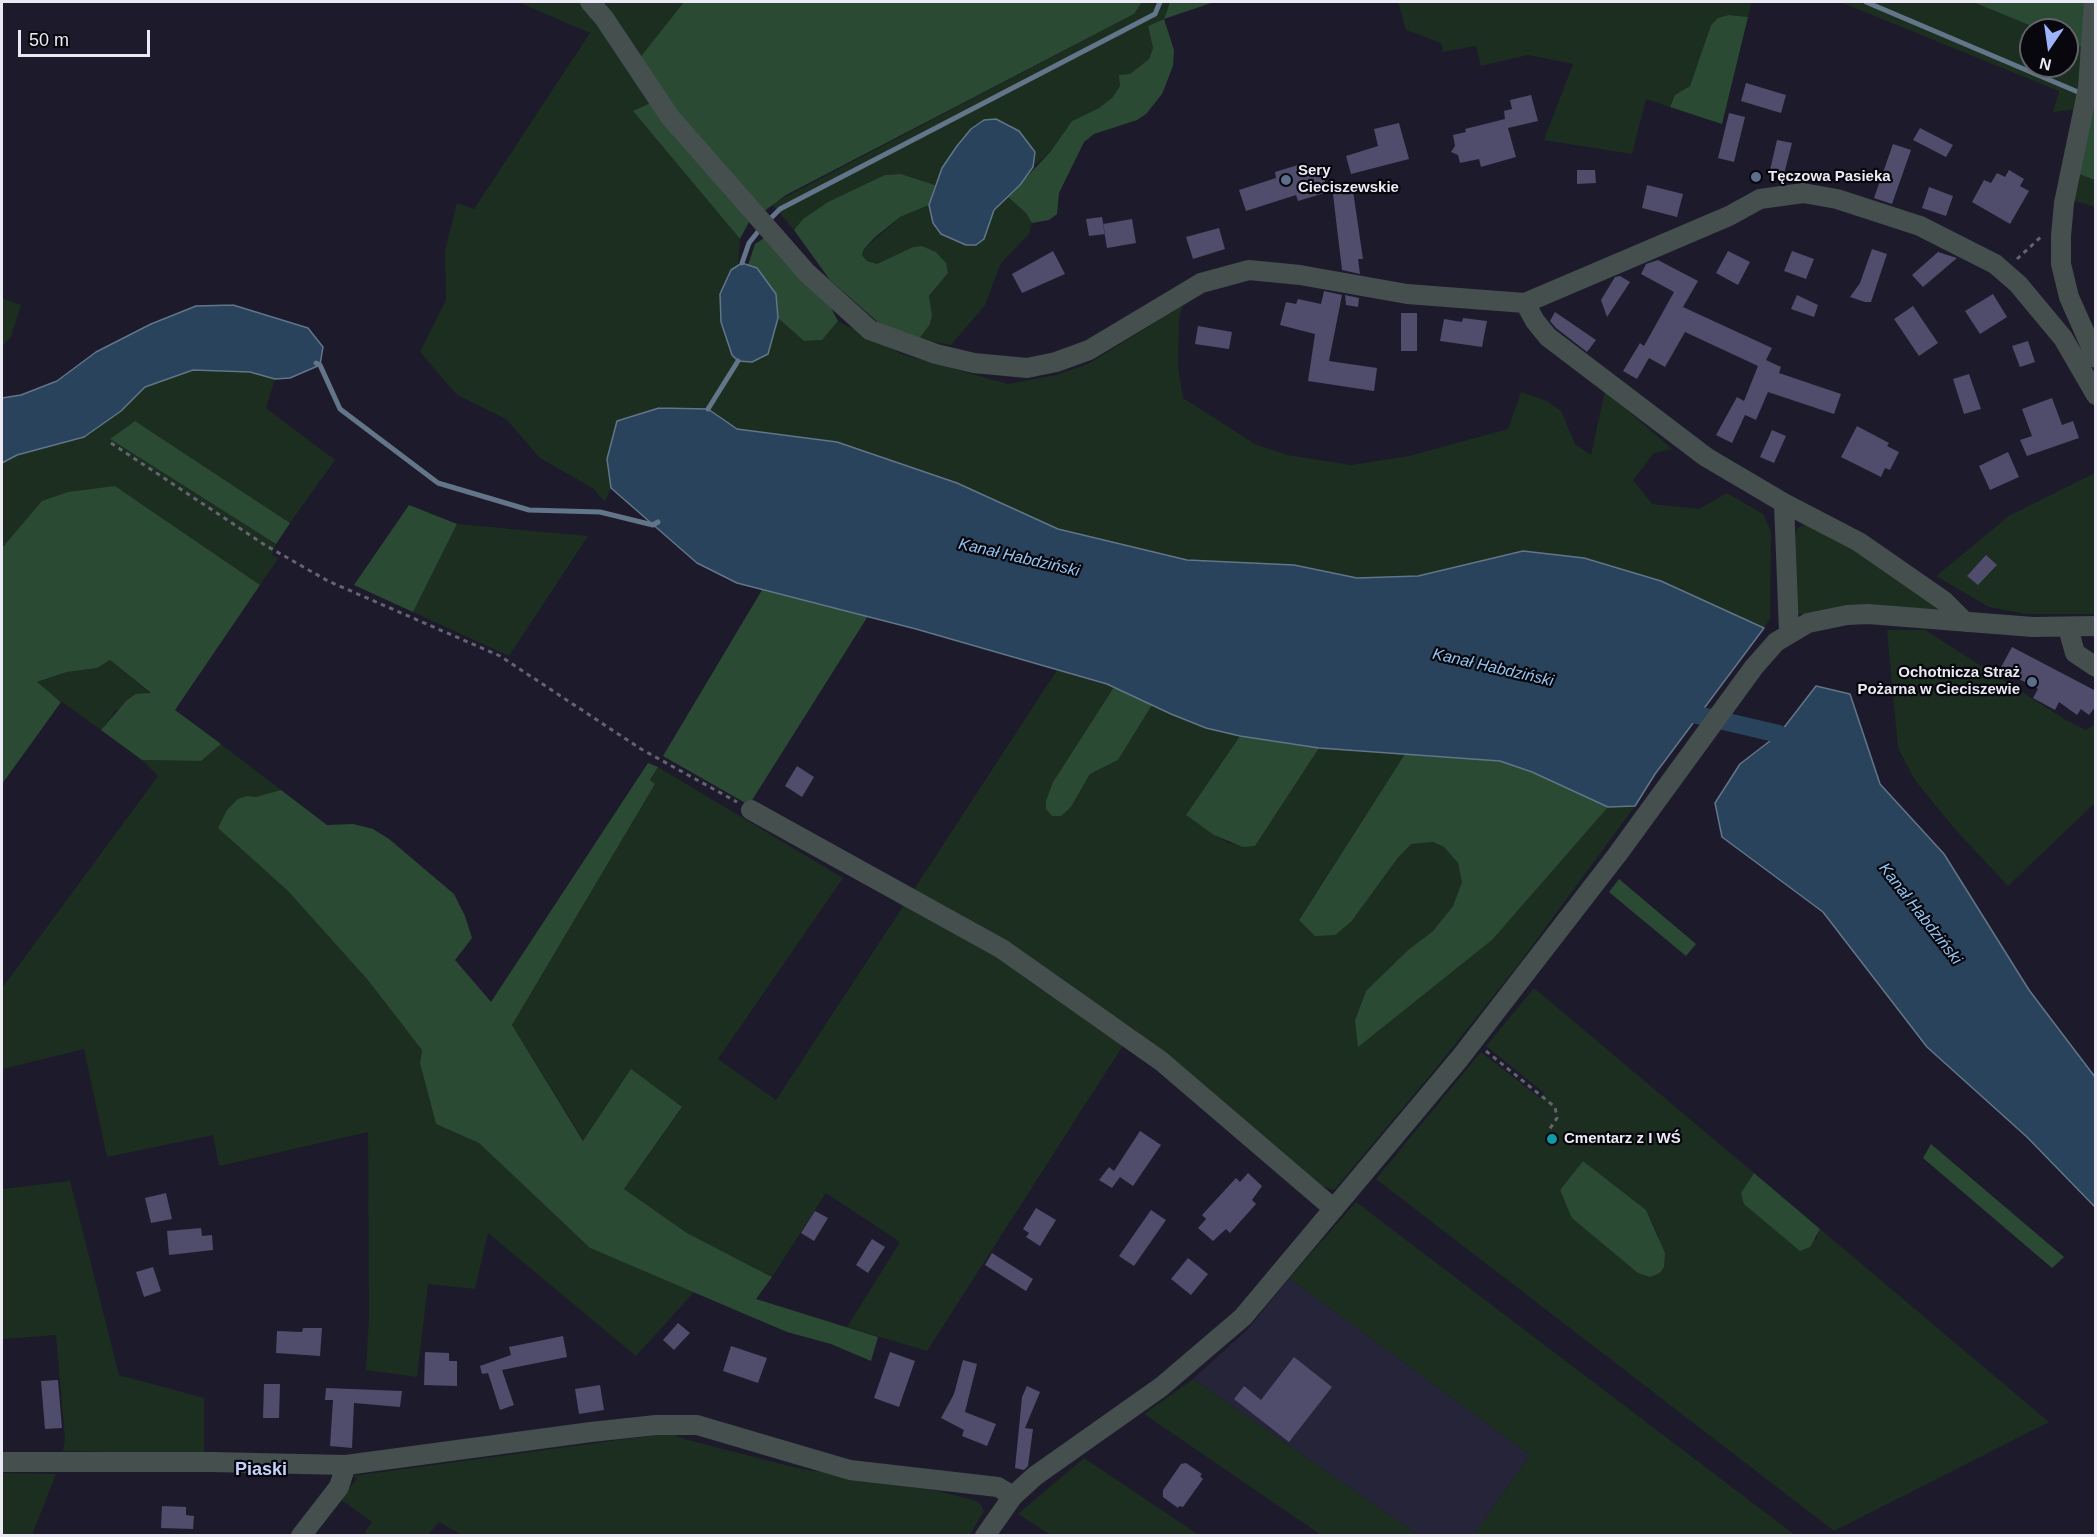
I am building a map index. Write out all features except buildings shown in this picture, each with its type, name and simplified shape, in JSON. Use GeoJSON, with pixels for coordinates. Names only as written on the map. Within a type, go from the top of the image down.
{"type":"FeatureCollection","features":[{"type":"Feature","properties":{"kind":"street"},"geometry":{"type":"LineString","coordinates":[[590,2],[604,18],[670,117],[807,273],[870,330],[936,354],[974,363],[1027,368],[1089,350],[1201,283],[1249,270],[1300,275],[1407,294],[1525,303],[1729,216],[1760,199],[1782,194],[1803,193],[1837,199],[1873,210],[1946,238],[1995,264],[2018,284],[2063,338],[2096,395]]}},
{"type":"Feature","properties":{"kind":"street"},"geometry":{"type":"LineString","coordinates":[[2094,2],[2088,88],[2064,202],[2061,264],[2069,297],[2096,357]]}},
{"type":"Feature","properties":{"kind":"street"},"geometry":{"type":"LineString","coordinates":[[1525,303],[1535,321],[1548,337],[1706,457],[1784,503],[1859,542],[1944,601],[1965,622]]}},
{"type":"Feature","properties":{"kind":"street"},"geometry":{"type":"LineString","coordinates":[[1784,503],[1789,632]]}},
{"type":"Feature","properties":{"kind":"street"},"geometry":{"type":"LineString","coordinates":[[985,1536],[1013,1496],[1035,1476],[1161,1387],[1243,1317],[1473,1041],[1661,795],[1754,668],[1789,632],[1808,623],[1847,615],[2068,628],[2096,626]]}},
{"type":"Feature","properties":{"kind":"street"},"geometry":{"type":"LineString","coordinates":[[2068,628],[2075,653],[2096,667]]}},
{"type":"Feature","properties":{"kind":"street"},"geometry":{"type":"LineString","coordinates":[[751,810],[1002,948],[1161,1061],[1334,1209]]}},
{"type":"Feature","properties":{"kind":"street"},"geometry":{"type":"LineString","coordinates":[[2,1462],[212,1462],[346,1465],[591,1432],[656,1425],[697,1425],[850,1470],[998,1487],[1013,1496]]}},
{"type":"Feature","properties":{"kind":"street"},"geometry":{"type":"LineString","coordinates":[[301,1536],[339,1487],[346,1465]]}},
{"type":"Feature","properties":{"kind":"path"},"geometry":{"type":"LineString","coordinates":[[1995,264],[2017,259],[2038,242],[2045,232]]}},
{"type":"Feature","properties":{"kind":"path"},"geometry":{"type":"LineString","coordinates":[[111,443],[265,544],[328,581],[501,657],[641,749],[751,810]]}},
{"type":"Feature","properties":{"kind":"path"},"geometry":{"type":"LineString","coordinates":[[1473,1041],[1555,1107],[1557,1118],[1550,1130]]}},
{"type":"Feature","properties":{"kind":"shaded area"},"geometry":{"type":"Polygon","coordinates":[[[1289,1278],[1530,1455],[1474,1535],[1418,1535],[1193,1379],[1249,1328],[1289,1278]]]}},
{"type":"Feature","properties":{"kind":"green space"},"geometry":{"type":"Polygon","coordinates":[[[518,2],[684,2],[640,59],[650,103],[633,111],[740,239],[738,266],[731,270],[767,354],[778,318],[804,341],[822,340],[838,321],[904,355],[1008,384],[1056,375],[1088,364],[1183,305],[1179,318],[1178,367],[1183,398],[1255,444],[1287,455],[1351,465],[1409,456],[1508,429],[1521,392],[1547,401],[1561,411],[1575,444],[1591,455],[1605,391],[1672,449],[1654,453],[1633,480],[1652,504],[1699,509],[1727,493],[1763,514],[1771,532],[1770,619],[1764,628],[1661,581],[1584,558],[1523,551],[1418,576],[1357,578],[1294,565],[1187,560],[1058,529],[957,483],[837,442],[736,429],[708,409],[607,459],[611,488],[605,502],[594,489],[540,458],[506,419],[457,395],[420,352],[446,300],[445,251],[457,203],[474,209],[590,33],[518,2]]]}},
{"type":"Feature","properties":{"kind":"green space"},"geometry":{"type":"Polygon","coordinates":[[[684,2],[1142,2],[1134,14],[786,195],[763,212],[664,98],[639,59],[684,2]]]}},
{"type":"Feature","properties":{"kind":"green space"},"geometry":{"type":"Polygon","coordinates":[[[1142,2],[1170,2],[1164,19],[1148,26],[1153,48],[1149,59],[1130,74],[1113,97],[1099,108],[1072,121],[1051,151],[1033,167],[1035,152],[1009,124],[996,119],[984,120],[971,129],[957,146],[935,185],[901,174],[885,175],[803,219],[794,230],[772,204],[1134,14],[1142,2]]]}},
{"type":"Feature","properties":{"kind":"green space"},"geometry":{"type":"Polygon","coordinates":[[[1170,2],[1214,2],[1164,19],[1170,2]]]}},
{"type":"Feature","properties":{"kind":"green space"},"geometry":{"type":"Polygon","coordinates":[[[1398,2],[1752,2],[1748,17],[1729,15],[1711,25],[1690,86],[1675,96],[1670,107],[1646,99],[1632,154],[1544,140],[1573,64],[1528,55],[1481,66],[1476,46],[1443,52],[1441,43],[1406,30],[1398,2]]]}},
{"type":"Feature","properties":{"kind":"green space"},"geometry":{"type":"Polygon","coordinates":[[[1840,2],[1973,2],[2019,21],[2019,75],[1840,2]]]}},
{"type":"Feature","properties":{"kind":"green space"},"geometry":{"type":"Polygon","coordinates":[[[1973,2],[2087,2],[2083,48],[2079,46],[2079,18],[2019,18],[2019,21],[1973,2]]]}},
{"type":"Feature","properties":{"kind":"green space"},"geometry":{"type":"Polygon","coordinates":[[[1729,15],[1748,17],[1722,124],[1670,107],[1675,95],[1690,86],[1711,25],[1718,18],[1729,15]]]}},
{"type":"Feature","properties":{"kind":"green space"},"geometry":{"type":"Polygon","coordinates":[[[1164,19],[1174,50],[1173,66],[1162,94],[1146,114],[1137,120],[1094,134],[1084,142],[1059,193],[1057,214],[1049,220],[1032,223],[1026,213],[1008,197],[1051,151],[1072,121],[1099,108],[1113,97],[1120,86],[1119,75],[1130,74],[1149,59],[1153,48],[1148,26],[1164,19]]]}},
{"type":"Feature","properties":{"kind":"green space"},"geometry":{"type":"Polygon","coordinates":[[[2079,46],[2083,48],[2078,109],[2053,112],[2059,91],[2027,78],[2079,78],[2079,46]]]}},
{"type":"Feature","properties":{"kind":"green space"},"geometry":{"type":"Polygon","coordinates":[[[650,103],[749,222],[740,239],[633,111],[650,103]]]}},
{"type":"Feature","properties":{"kind":"green space"},"geometry":{"type":"Polygon","coordinates":[[[2093,109],[2096,110],[2095,180],[2079,174],[2093,109]]]}},
{"type":"Feature","properties":{"kind":"green space"},"geometry":{"type":"Polygon","coordinates":[[[901,174],[935,185],[929,205],[900,217],[874,238],[864,249],[862,255],[867,261],[877,264],[913,247],[922,246],[936,252],[946,263],[948,273],[929,296],[932,315],[930,324],[919,339],[880,324],[830,280],[794,230],[803,219],[828,202],[885,175],[901,174]]]}},
{"type":"Feature","properties":{"kind":"green space"},"geometry":{"type":"Polygon","coordinates":[[[2079,174],[2095,180],[2095,207],[2073,200],[2079,174]]]}},
{"type":"Feature","properties":{"kind":"green space"},"geometry":{"type":"Polygon","coordinates":[[[1008,197],[1026,213],[1032,223],[1029,234],[1001,263],[985,305],[951,345],[919,339],[932,315],[929,297],[948,273],[946,263],[936,252],[922,246],[913,247],[877,264],[867,261],[862,256],[864,249],[900,217],[929,205],[933,223],[983,239],[994,210],[1008,197]]]}},
{"type":"Feature","properties":{"kind":"green space"},"geometry":{"type":"Polygon","coordinates":[[[764,238],[830,306],[838,321],[822,340],[804,341],[778,318],[776,294],[757,269],[748,265],[755,244],[764,238]]]}},
{"type":"Feature","properties":{"kind":"green space"},"geometry":{"type":"Polygon","coordinates":[[[2,298],[21,305],[11,337],[2,346],[2,298]]]}},
{"type":"Feature","properties":{"kind":"green space"},"geometry":{"type":"Polygon","coordinates":[[[193,370],[250,372],[275,379],[266,408],[335,460],[290,523],[135,421],[110,439],[276,544],[272,555],[278,559],[260,585],[115,486],[2,548],[2,463],[17,455],[84,437],[121,411],[145,387],[193,370]]]}},
{"type":"Feature","properties":{"kind":"green space"},"geometry":{"type":"Polygon","coordinates":[[[135,421],[290,523],[276,544],[110,439],[135,421]]]}},
{"type":"Feature","properties":{"kind":"green space"},"geometry":{"type":"Polygon","coordinates":[[[2095,473],[2095,614],[2026,614],[1989,607],[1936,576],[2009,516],[2095,473]]]}},
{"type":"Feature","properties":{"kind":"green space"},"geometry":{"type":"Polygon","coordinates":[[[115,486],[260,585],[175,710],[221,744],[201,761],[142,760],[101,730],[127,700],[136,694],[151,693],[110,660],[97,668],[67,672],[37,682],[61,702],[2,784],[2,548],[42,501],[68,492],[115,486]]]}},
{"type":"Feature","properties":{"kind":"green space"},"geometry":{"type":"Polygon","coordinates":[[[409,505],[457,524],[413,612],[354,585],[409,505]]]}},
{"type":"Feature","properties":{"kind":"green space"},"geometry":{"type":"Polygon","coordinates":[[[1807,523],[1829,531],[1938,607],[1938,610],[1868,605],[1803,615],[1798,613],[1795,608],[1794,537],[1798,528],[1807,523]]]}},
{"type":"Feature","properties":{"kind":"green space"},"geometry":{"type":"Polygon","coordinates":[[[457,524],[588,536],[509,656],[413,612],[457,524]]]}},
{"type":"Feature","properties":{"kind":"green space"},"geometry":{"type":"Polygon","coordinates":[[[762,590],[868,616],[749,805],[663,756],[762,590]]]}},
{"type":"Feature","properties":{"kind":"green space"},"geometry":{"type":"Polygon","coordinates":[[[1887,630],[1925,630],[2066,720],[2086,730],[2095,724],[2095,803],[2008,886],[1953,827],[1915,780],[1898,748],[1887,630]]]}},
{"type":"Feature","properties":{"kind":"green space"},"geometry":{"type":"Polygon","coordinates":[[[110,660],[151,694],[116,710],[101,730],[36,683],[67,672],[97,668],[110,660]]]}},
{"type":"Feature","properties":{"kind":"green space"},"geometry":{"type":"Polygon","coordinates":[[[1057,670],[1114,687],[1053,782],[1071,807],[1090,774],[1118,760],[1152,705],[1206,728],[1240,736],[1186,815],[1228,843],[1255,846],[1319,748],[1405,754],[1299,919],[1335,934],[1351,922],[1397,859],[1411,844],[1432,842],[1444,847],[1458,863],[1462,882],[1453,906],[1433,931],[1408,950],[1366,991],[1355,1020],[1493,939],[1608,807],[1635,806],[1518,965],[1437,1067],[1334,1190],[1315,1184],[1135,1030],[1072,988],[913,891],[1057,670]]]}},
{"type":"Feature","properties":{"kind":"green space"},"geometry":{"type":"Polygon","coordinates":[[[1114,687],[1152,705],[1118,760],[1090,774],[1071,807],[1061,816],[1052,816],[1046,809],[1046,801],[1053,782],[1114,687]]]}},
{"type":"Feature","properties":{"kind":"green space"},"geometry":{"type":"Polygon","coordinates":[[[1240,736],[1319,748],[1255,846],[1243,847],[1214,835],[1186,815],[1240,736]]]}},
{"type":"Feature","properties":{"kind":"green space"},"geometry":{"type":"Polygon","coordinates":[[[221,744],[281,790],[256,798],[247,796],[230,839],[288,891],[367,979],[422,1050],[420,1063],[436,1124],[479,1143],[590,1248],[694,1292],[636,1356],[488,1233],[475,1289],[428,1284],[417,1377],[366,1370],[369,1317],[368,1132],[219,1166],[213,1135],[107,1157],[84,1049],[2,1069],[2,988],[158,776],[142,760],[201,761],[221,744]]]}},
{"type":"Feature","properties":{"kind":"green space"},"geometry":{"type":"Polygon","coordinates":[[[1405,754],[1501,761],[1532,772],[1608,807],[1493,939],[1358,1047],[1355,1020],[1366,991],[1408,950],[1433,931],[1453,906],[1462,882],[1458,863],[1444,847],[1433,842],[1411,844],[1397,859],[1351,922],[1335,935],[1315,936],[1299,920],[1405,754]]]}},
{"type":"Feature","properties":{"kind":"green space"},"geometry":{"type":"Polygon","coordinates":[[[648,763],[658,767],[650,780],[655,784],[512,1025],[583,1141],[631,1069],[682,1107],[624,1189],[687,1233],[772,1277],[756,1299],[878,1337],[871,1361],[831,1344],[787,1332],[590,1248],[479,1143],[436,1124],[420,1063],[422,1050],[367,979],[288,891],[218,828],[227,810],[238,799],[281,790],[327,825],[353,824],[373,829],[389,839],[454,894],[465,916],[472,938],[455,960],[491,1002],[648,763]]]}},
{"type":"Feature","properties":{"kind":"green space"},"geometry":{"type":"Polygon","coordinates":[[[658,767],[843,878],[718,1059],[776,1100],[906,902],[983,946],[1124,1044],[927,1351],[847,1327],[900,1242],[826,1193],[772,1277],[687,1233],[624,1189],[682,1108],[584,1141],[512,1025],[655,784],[650,781],[658,767]]]}},
{"type":"Feature","properties":{"kind":"green space"},"geometry":{"type":"Polygon","coordinates":[[[1619,879],[1696,944],[1686,956],[1609,892],[1619,879]]]}},
{"type":"Feature","properties":{"kind":"green space"},"geometry":{"type":"Polygon","coordinates":[[[1534,988],[1754,1173],[1741,1193],[1816,1240],[1820,1229],[2049,1422],[1834,1531],[1376,1179],[1481,1052],[1540,1098],[1544,1093],[1486,1046],[1534,988]],[[1583,1161],[1560,1190],[1565,1202],[1659,1237],[1646,1210],[1583,1161]]]}},
{"type":"Feature","properties":{"kind":"green space"},"geometry":{"type":"Polygon","coordinates":[[[1931,1144],[2064,1257],[2052,1268],[1923,1158],[1931,1144]]]}},
{"type":"Feature","properties":{"kind":"green space"},"geometry":{"type":"Polygon","coordinates":[[[1583,1161],[1646,1210],[1665,1253],[1664,1267],[1660,1273],[1650,1277],[1638,1273],[1572,1218],[1560,1190],[1583,1161]]]}},
{"type":"Feature","properties":{"kind":"green space"},"geometry":{"type":"Polygon","coordinates":[[[1754,1173],[1820,1229],[1810,1247],[1800,1251],[1744,1204],[1741,1193],[1754,1173]]]}},
{"type":"Feature","properties":{"kind":"green space"},"geometry":{"type":"Polygon","coordinates":[[[70,1181],[119,1375],[204,1398],[204,1454],[63,1451],[65,1439],[56,1335],[2,1339],[2,1189],[70,1181]]]}},
{"type":"Feature","properties":{"kind":"green space"},"geometry":{"type":"Polygon","coordinates":[[[1356,1202],[1795,1535],[1474,1535],[1530,1455],[1289,1278],[1356,1202]]]}},
{"type":"Feature","properties":{"kind":"green space"},"geometry":{"type":"Polygon","coordinates":[[[1193,1379],[1418,1535],[1321,1535],[1144,1414],[1193,1379]]]}},
{"type":"Feature","properties":{"kind":"green space"},"geometry":{"type":"Polygon","coordinates":[[[671,1433],[684,1439],[797,1468],[938,1491],[977,1501],[984,1511],[969,1536],[464,1536],[439,1522],[428,1535],[367,1536],[365,1532],[372,1522],[340,1499],[357,1479],[352,1476],[671,1433]]]}},
{"type":"Feature","properties":{"kind":"green space"},"geometry":{"type":"Polygon","coordinates":[[[1084,1458],[1199,1535],[1051,1535],[1018,1514],[1084,1458]]]}},
{"type":"Feature","properties":{"kind":"green space"},"geometry":{"type":"Polygon","coordinates":[[[2,1473],[56,1474],[32,1535],[2,1535],[2,1473]]]}},
{"type":"Feature","properties":{"kind":"water"},"geometry":{"type":"Polygon","coordinates":[[[996,119],[1019,131],[1035,152],[1033,167],[1020,185],[994,210],[984,239],[976,245],[966,245],[941,234],[933,223],[929,205],[942,168],[957,146],[971,129],[984,120],[996,119]]]}},
{"type":"Feature","properties":{"kind":"water"},"geometry":{"type":"Polygon","coordinates":[[[742,263],[757,268],[776,294],[778,318],[768,354],[752,362],[738,361],[732,355],[721,322],[720,294],[731,270],[742,263]]]}},
{"type":"Feature","properties":{"kind":"water"},"geometry":{"type":"Polygon","coordinates":[[[233,305],[308,328],[323,347],[320,365],[290,378],[275,379],[250,372],[193,370],[145,387],[121,411],[84,437],[17,455],[2,463],[2,398],[21,395],[57,381],[96,352],[151,324],[196,306],[233,305]]]}},
{"type":"Feature","properties":{"kind":"water"},"geometry":{"type":"Polygon","coordinates":[[[659,408],[708,409],[737,429],[837,442],[957,483],[1058,529],[1187,560],[1294,565],[1357,578],[1418,576],[1523,551],[1584,558],[1661,581],[1764,628],[1655,774],[1635,806],[1608,807],[1532,772],[1500,761],[1319,748],[1240,736],[1206,728],[1107,684],[916,629],[737,583],[697,563],[611,488],[607,459],[617,421],[659,408]]]}},
{"type":"Feature","properties":{"kind":"water"},"geometry":{"type":"Polygon","coordinates":[[[1816,686],[1850,694],[1880,784],[1944,854],[2029,990],[2095,1077],[2095,1207],[2027,1137],[1927,1047],[1823,912],[1722,837],[1715,803],[1740,764],[1779,734],[1816,686]]]}},
{"type":"Feature","properties":{"kind":"waterway"},"geometry":{"type":"LineString","coordinates":[[767,222],[780,209],[1155,14],[1160,2]]}},
{"type":"Feature","properties":{"kind":"waterway"},"geometry":{"type":"LineString","coordinates":[[1866,2],[2078,92]]}},
{"type":"Feature","properties":{"kind":"waterway"},"geometry":{"type":"LineString","coordinates":[[742,263],[749,243],[761,228]]}},
{"type":"Feature","properties":{"kind":"waterway"},"geometry":{"type":"LineString","coordinates":[[708,409],[738,361]]}},
{"type":"Feature","properties":{"kind":"waterway"},"geometry":{"type":"LineString","coordinates":[[316,363],[320,365],[340,409],[438,483],[529,510],[600,512],[653,525],[658,522]]}},
{"type":"Feature","properties":{"kind":"waterway","name":"Kanał Habdziński"},"geometry":{"type":"LineString","coordinates":[[1676,710],[1779,734],[1793,752]]}},
{"type":"Feature","properties":{"kind":"place","name":"Tęczowa Pasieka"},"geometry":{"type":"Point","coordinates":[1756,177]}},
{"type":"Feature","properties":{"kind":"place","name":"Sery Cieciszewskie"},"geometry":{"type":"Point","coordinates":[1286,180]}},
{"type":"Feature","properties":{"kind":"place","name":"Ochotnicza Straż Pożarna w Cieciszewie"},"geometry":{"type":"Point","coordinates":[2032,682]}},
{"type":"Feature","properties":{"kind":"place","name":"Cmentarz z I WŚ"},"geometry":{"type":"Point","coordinates":[1552,1139]}},
{"type":"Feature","properties":{"kind":"district","name":"Piaski"},"geometry":{"type":"Point","coordinates":[261,1470]}}]}
